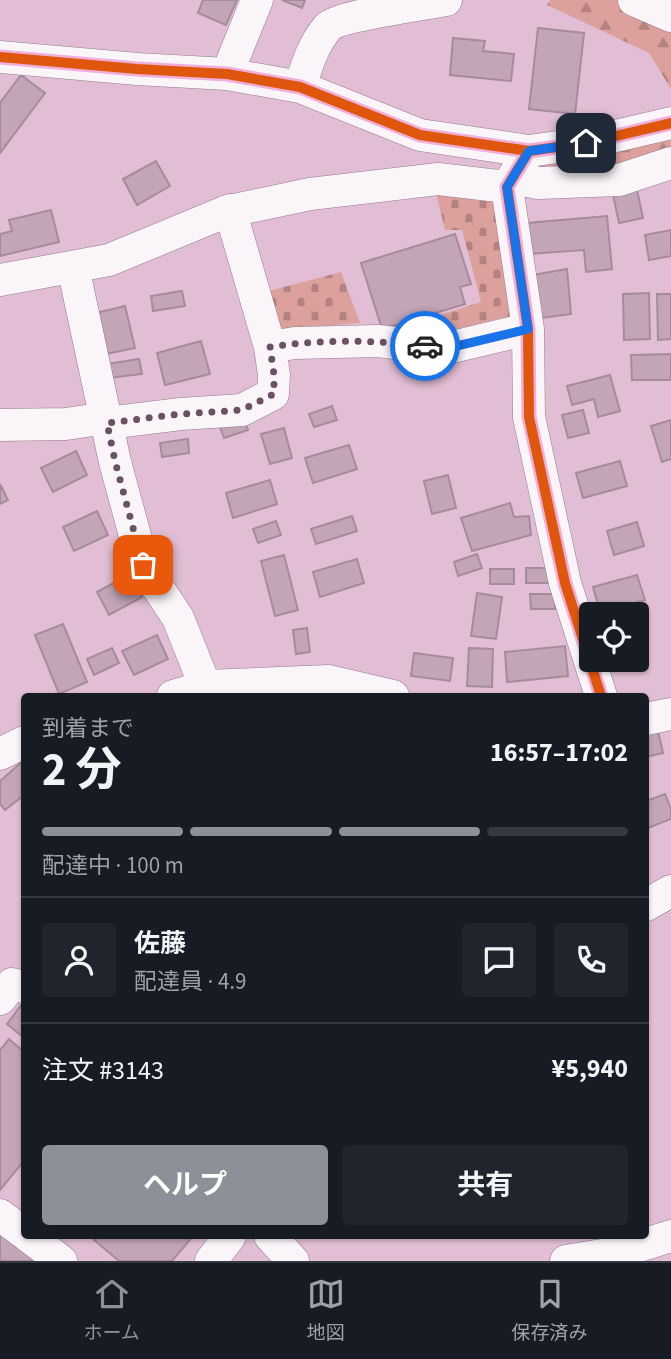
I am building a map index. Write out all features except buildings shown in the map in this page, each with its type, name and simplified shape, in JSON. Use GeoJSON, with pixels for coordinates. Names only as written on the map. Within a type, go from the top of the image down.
{"type":"FeatureCollection","features":[{"type":"Feature","properties":{"kind":"street"},"geometry":{"type":"LineString","coordinates":[[227,74],[257,0]]}},
{"type":"Feature","properties":{"kind":"street"},"geometry":{"type":"LineString","coordinates":[[300,87],[309,56],[330,25],[357,17],[446,0]]}},
{"type":"Feature","properties":{"kind":"street"},"geometry":{"type":"LineString","coordinates":[[634,0],[671,16]]}},
{"type":"Feature","properties":{"kind":"street"},"geometry":{"type":"LineString","coordinates":[[0,57],[227,74],[300,87],[420,135],[529,151],[586,143],[671,123]]}},
{"type":"Feature","properties":{"kind":"street"},"geometry":{"type":"LineString","coordinates":[[529,151],[510,183],[528,329],[529,417],[565,583],[600,693]]}},
{"type":"Feature","properties":{"kind":"street"},"geometry":{"type":"LineString","coordinates":[[0,280],[109,261],[230,210],[310,194],[438,180],[538,183],[619,180],[671,163]]}},
{"type":"Feature","properties":{"kind":"street"},"geometry":{"type":"LineString","coordinates":[[0,425],[65,424],[242,410],[274,394],[270,347],[230,210]]}},
{"type":"Feature","properties":{"kind":"street"},"geometry":{"type":"LineString","coordinates":[[73,267],[115,461],[143,565],[178,618],[208,691],[328,681],[380,693]]}},
{"type":"Feature","properties":{"kind":"street"},"geometry":{"type":"LineString","coordinates":[[270,347],[295,343],[378,341],[444,349],[528,329]]}},
{"type":"Feature","properties":{"kind":"street"},"geometry":{"type":"LineString","coordinates":[[649,718],[671,714]]}},
{"type":"Feature","properties":{"kind":"street"},"geometry":{"type":"LineString","coordinates":[[0,754],[21,744]]}},
{"type":"Feature","properties":{"kind":"street"},"geometry":{"type":"LineString","coordinates":[[649,903],[671,891]]}},
{"type":"Feature","properties":{"kind":"street"},"geometry":{"type":"LineString","coordinates":[[0,999],[12,984],[21,986]]}},
{"type":"Feature","properties":{"kind":"street"},"geometry":{"type":"LineString","coordinates":[[0,1215],[21,1230]]}},
{"type":"Feature","properties":{"kind":"street"},"geometry":{"type":"LineString","coordinates":[[566,1261],[621,1252],[671,1236]]}},
{"type":"Feature","properties":{"kind":"street"},"geometry":{"type":"LineString","coordinates":[[32,1239],[61,1261]]}},
{"type":"Feature","properties":{"kind":"street"},"geometry":{"type":"LineString","coordinates":[[211,1261],[228,1239]]}},
{"type":"Feature","properties":{"kind":"street"},"geometry":{"type":"LineString","coordinates":[[273,1239],[293,1261]]}},
{"type":"Feature","properties":{"kind":"green space"},"geometry":{"type":"Polygon","coordinates":[[[550,0],[671,2],[671,89],[649,53],[547,5],[550,0]]]}},
{"type":"Feature","properties":{"kind":"green space"},"geometry":{"type":"Polygon","coordinates":[[[671,113],[671,157],[618,176],[537,175],[538,149],[671,113]]]}},
{"type":"Feature","properties":{"kind":"green space"},"geometry":{"type":"Polygon","coordinates":[[[433,180],[490,190],[515,315],[396,343],[393,330],[481,302],[462,230],[445,230],[433,180]]]}},
{"type":"Feature","properties":{"kind":"green space"},"geometry":{"type":"Polygon","coordinates":[[[341,272],[360,323],[271,330],[261,293],[341,272]]]}},
{"type":"Feature","properties":{"kind":"cycle path"},"geometry":{"type":"LineString","coordinates":[[0,57],[227,74],[300,87],[420,135],[529,151],[586,143],[671,123]]}},
{"type":"Feature","properties":{"kind":"cycle path"},"geometry":{"type":"LineString","coordinates":[[529,151],[507,187],[528,329],[529,417],[565,583],[600,693]]}},
{"type":"Feature","properties":{"kind":"way so far"},"geometry":{"type":"LineString","coordinates":[[143,565],[107,423],[242,410],[274,394],[270,347],[295,343],[378,341],[425,346]]}},
{"type":"Feature","properties":{"kind":"route"},"geometry":{"type":"LineString","coordinates":[[425,346],[444,349],[528,329],[507,187],[529,151],[586,143]]}}]}
